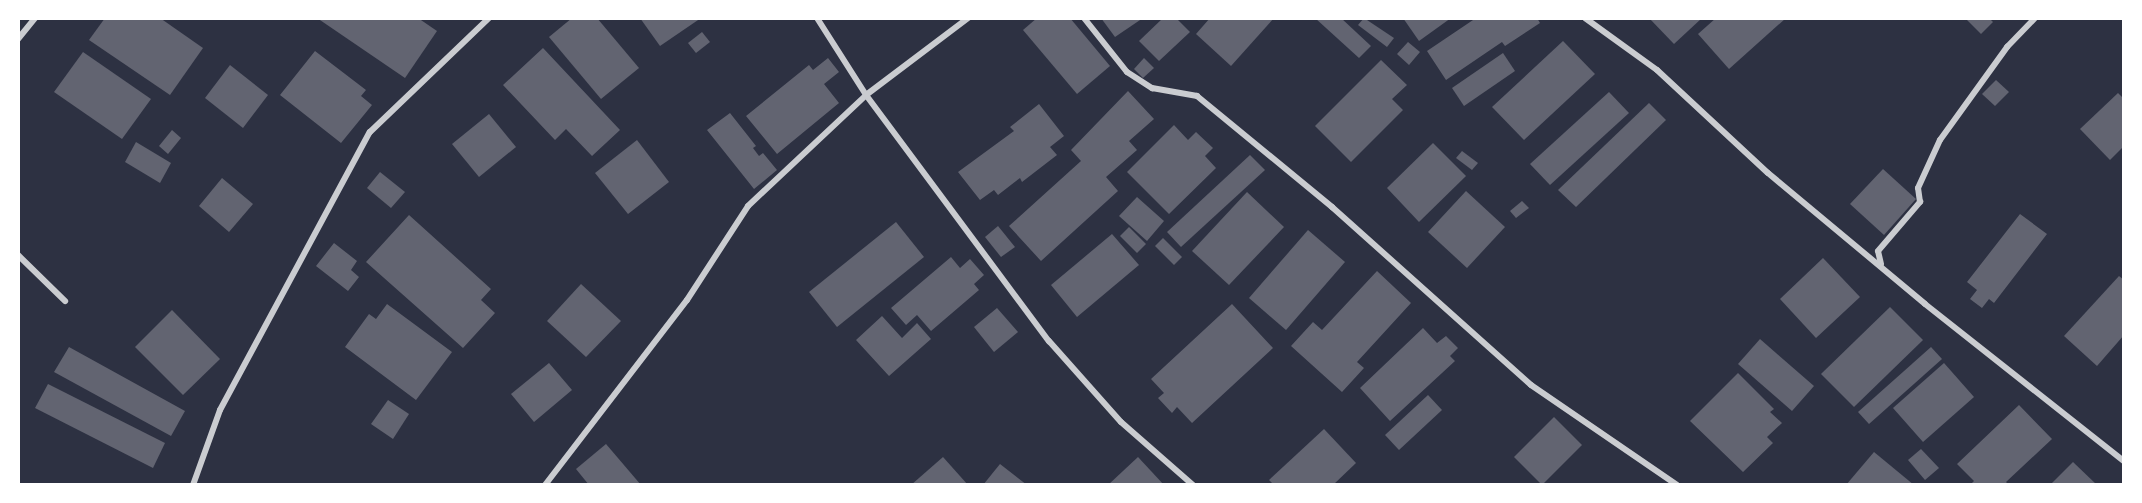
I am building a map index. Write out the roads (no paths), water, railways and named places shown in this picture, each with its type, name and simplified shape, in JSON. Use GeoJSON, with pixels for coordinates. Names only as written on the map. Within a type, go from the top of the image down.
{"type":"FeatureCollection","features":[{"type":"Feature","properties":{"kind":"street"},"geometry":{"type":"LineString","coordinates":[[18,39],[35,18]]}},
{"type":"Feature","properties":{"kind":"street"},"geometry":{"type":"LineString","coordinates":[[194,485],[219,410],[370,132],[489,18]]}},
{"type":"Feature","properties":{"kind":"street"},"geometry":{"type":"LineString","coordinates":[[817,18],[866,95],[1049,341],[1121,422],[1193,485]]}},
{"type":"Feature","properties":{"kind":"street"},"geometry":{"type":"LineString","coordinates":[[545,485],[687,300],[748,206],[866,95],[968,18]]}},
{"type":"Feature","properties":{"kind":"street"},"geometry":{"type":"LineString","coordinates":[[1084,18],[1127,72],[1152,88],[1197,96],[1332,207],[1531,385],[1677,485]]}},
{"type":"Feature","properties":{"kind":"street"},"geometry":{"type":"LineString","coordinates":[[1585,18],[1657,70],[1768,173],[2124,461]]}},
{"type":"Feature","properties":{"kind":"street"},"geometry":{"type":"LineString","coordinates":[[1881,265],[1878,250],[1920,202],[1918,188],[1940,140],[2007,47],[2035,18]]}},
{"type":"Feature","properties":{"kind":"street"},"geometry":{"type":"LineString","coordinates":[[18,255],[65,301]]}}]}
